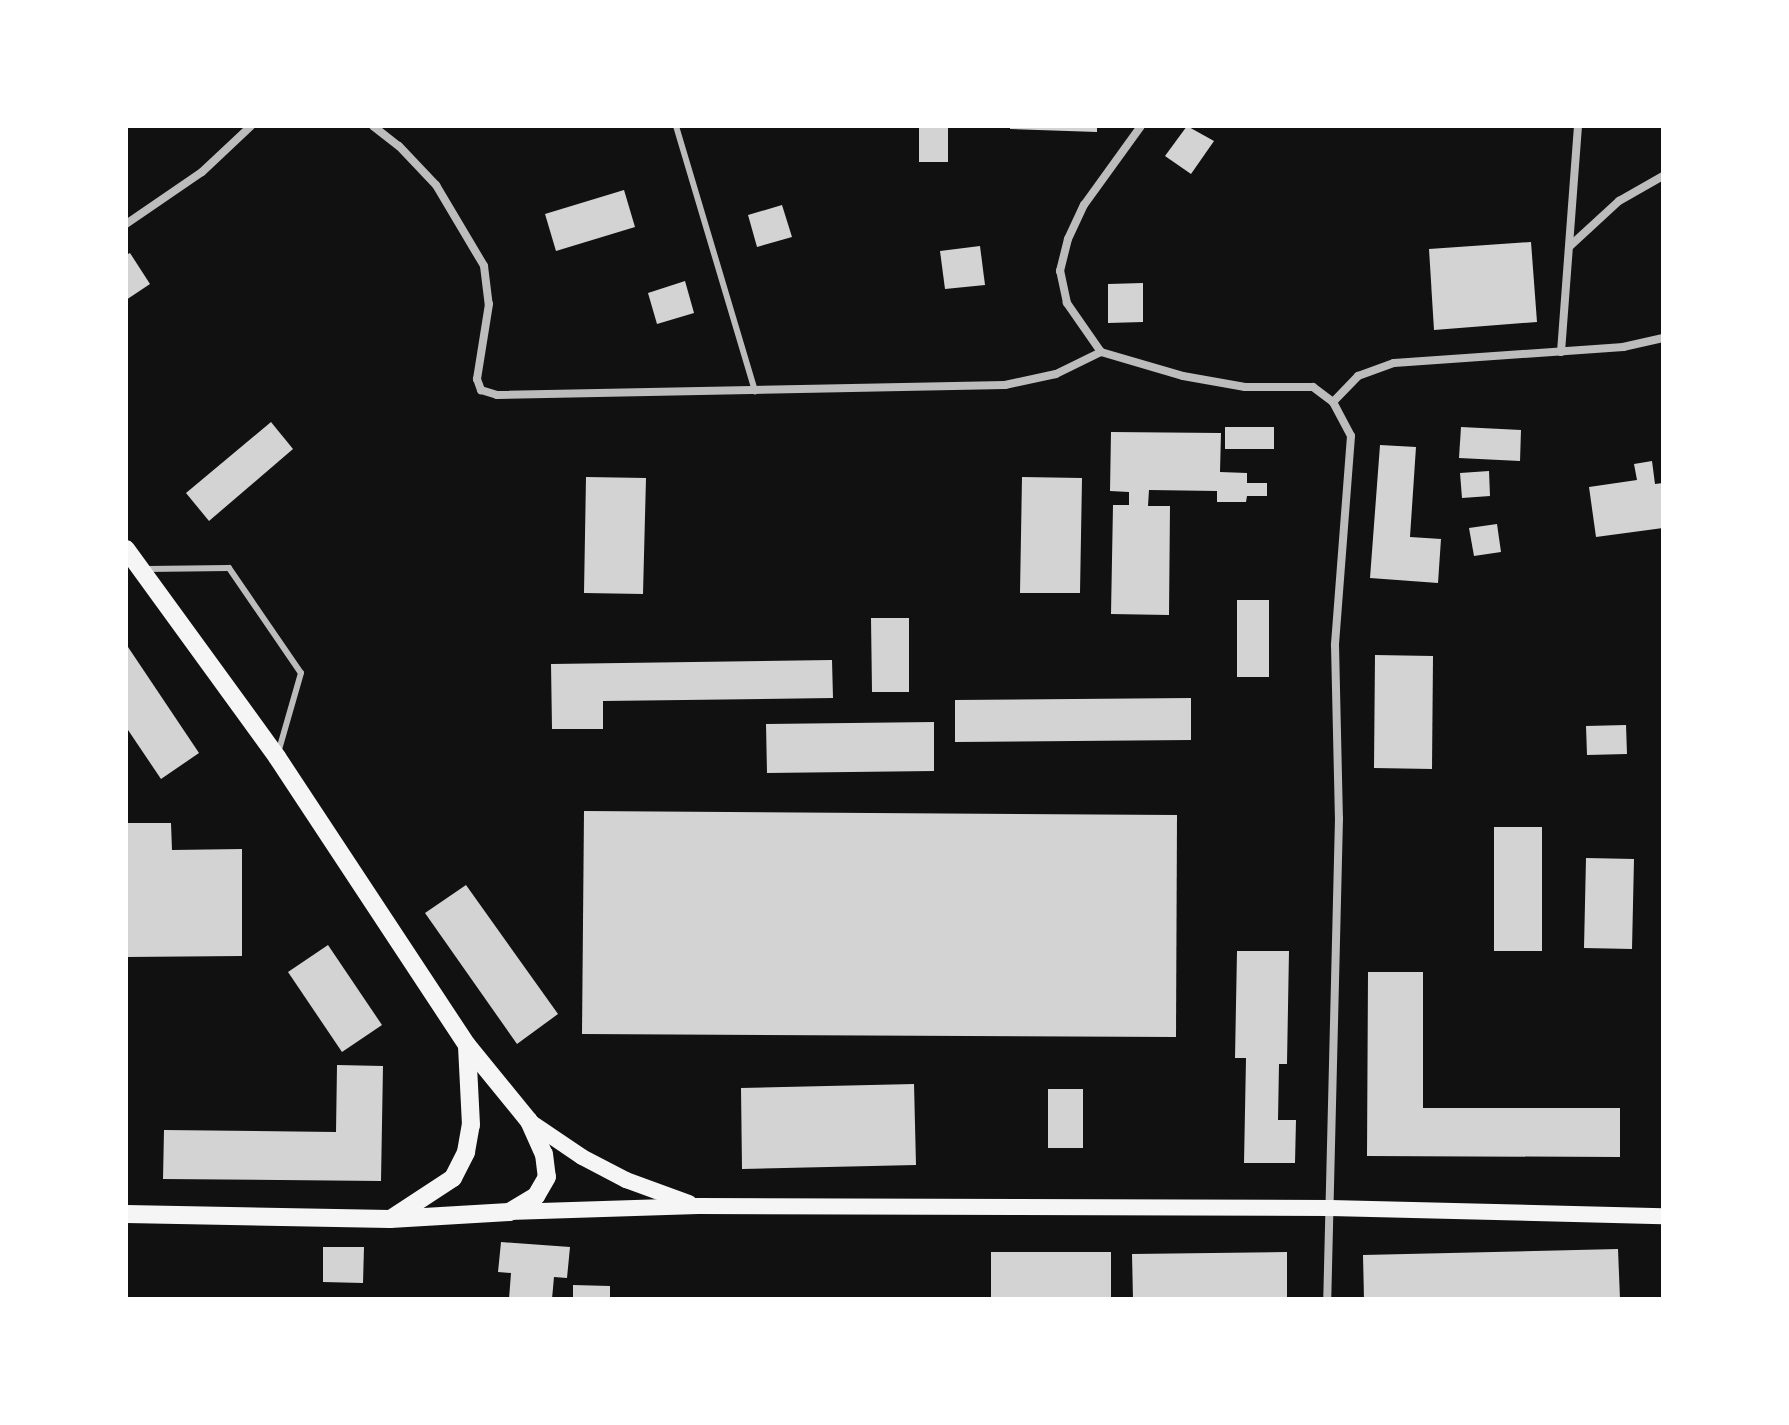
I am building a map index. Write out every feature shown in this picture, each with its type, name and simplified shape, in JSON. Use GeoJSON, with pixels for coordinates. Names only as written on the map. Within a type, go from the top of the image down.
{"type":"FeatureCollection","features":[{"type":"Feature","properties":{"kind":"main road"},"geometry":{"type":"LineString","coordinates":[[126,549],[277,757],[467,1045],[529,1121],[544,1154],[547,1177],[536,1196],[509,1212]]}},
{"type":"Feature","properties":{"kind":"main road"},"geometry":{"type":"LineString","coordinates":[[390,1219],[453,1178],[466,1152],[471,1125],[467,1045]]}},
{"type":"Feature","properties":{"kind":"main road"},"geometry":{"type":"LineString","coordinates":[[529,1121],[582,1157],[626,1180],[698,1206]]}},
{"type":"Feature","properties":{"kind":"main road"},"geometry":{"type":"LineString","coordinates":[[126,1214],[390,1219],[698,1206],[1330,1208],[1663,1216]]}},
{"type":"Feature","properties":{"kind":"street"},"geometry":{"type":"LineString","coordinates":[[126,224],[202,172],[251,126]]}},
{"type":"Feature","properties":{"kind":"street"},"geometry":{"type":"LineString","coordinates":[[373,126],[399,146],[436,185],[484,266],[489,304],[477,379],[481,390],[497,395],[1005,385],[1056,374],[1101,352]]}},
{"type":"Feature","properties":{"kind":"street"},"geometry":{"type":"LineString","coordinates":[[1141,126],[1084,205],[1068,239],[1060,271],[1067,303],[1101,352],[1183,376],[1245,387],[1313,387],[1333,402],[1351,436],[1335,645],[1339,818],[1327,1299]]}},
{"type":"Feature","properties":{"kind":"street"},"geometry":{"type":"LineString","coordinates":[[1561,352],[1578,126]]}},
{"type":"Feature","properties":{"kind":"street"},"geometry":{"type":"LineString","coordinates":[[1569,246],[1619,201],[1663,176]]}},
{"type":"Feature","properties":{"kind":"street"},"geometry":{"type":"LineString","coordinates":[[1333,402],[1358,376],[1394,363],[1623,347],[1663,338]]}},
{"type":"Feature","properties":{"kind":"lane"},"geometry":{"type":"LineString","coordinates":[[676,126],[755,391]]}},
{"type":"Feature","properties":{"kind":"lane"},"geometry":{"type":"LineString","coordinates":[[141,569],[229,568],[301,673],[277,757]]}},
{"type":"Feature","properties":{"kind":"building"},"geometry":{"type":"Polygon","coordinates":[[[919,126],[948,126],[948,162],[919,162],[919,126]]]}},
{"type":"Feature","properties":{"kind":"building"},"geometry":{"type":"Polygon","coordinates":[[[1010,126],[1097,126],[1097,132],[1010,129],[1010,126]]]}},
{"type":"Feature","properties":{"kind":"building"},"geometry":{"type":"Polygon","coordinates":[[[1187,126],[1214,141],[1191,174],[1165,156],[1187,126]]]}},
{"type":"Feature","properties":{"kind":"building"},"geometry":{"type":"Polygon","coordinates":[[[624,190],[635,227],[556,251],[545,214],[624,190]]]}},
{"type":"Feature","properties":{"kind":"building"},"geometry":{"type":"Polygon","coordinates":[[[782,205],[792,237],[757,247],[748,215],[782,205]]]}},
{"type":"Feature","properties":{"kind":"building"},"geometry":{"type":"Polygon","coordinates":[[[1531,242],[1537,322],[1434,330],[1429,249],[1531,242]]]}},
{"type":"Feature","properties":{"kind":"building"},"geometry":{"type":"Polygon","coordinates":[[[980,246],[985,285],[945,289],[940,251],[980,246]]]}},
{"type":"Feature","properties":{"kind":"building"},"geometry":{"type":"Polygon","coordinates":[[[130,253],[150,284],[126,300],[126,255],[130,253]]]}},
{"type":"Feature","properties":{"kind":"building"},"geometry":{"type":"Polygon","coordinates":[[[685,281],[694,313],[657,324],[648,293],[685,281]]]}},
{"type":"Feature","properties":{"kind":"building"},"geometry":{"type":"Polygon","coordinates":[[[1143,283],[1143,322],[1108,323],[1108,284],[1143,283]]]}},
{"type":"Feature","properties":{"kind":"building"},"geometry":{"type":"Polygon","coordinates":[[[271,422],[293,449],[209,521],[186,493],[271,422]]]}},
{"type":"Feature","properties":{"kind":"building"},"geometry":{"type":"Polygon","coordinates":[[[1225,427],[1274,427],[1274,449],[1225,449],[1225,427]]]}},
{"type":"Feature","properties":{"kind":"building"},"geometry":{"type":"Polygon","coordinates":[[[1461,427],[1521,430],[1520,461],[1459,458],[1461,427]]]}},
{"type":"Feature","properties":{"kind":"building"},"geometry":{"type":"Polygon","coordinates":[[[1111,432],[1221,433],[1220,472],[1247,473],[1247,483],[1267,483],[1267,496],[1247,496],[1246,502],[1217,502],[1217,491],[1149,490],[1148,506],[1170,506],[1169,615],[1111,614],[1113,505],[1129,505],[1129,492],[1110,491],[1111,432]]]}},
{"type":"Feature","properties":{"kind":"building"},"geometry":{"type":"Polygon","coordinates":[[[1380,445],[1416,447],[1410,537],[1441,539],[1438,583],[1370,578],[1380,445]]]}},
{"type":"Feature","properties":{"kind":"building"},"geometry":{"type":"Polygon","coordinates":[[[1652,461],[1655,484],[1663,483],[1663,528],[1596,537],[1589,487],[1637,480],[1634,464],[1652,461]]]}},
{"type":"Feature","properties":{"kind":"building"},"geometry":{"type":"Polygon","coordinates":[[[1489,471],[1490,496],[1462,498],[1460,473],[1489,471]]]}},
{"type":"Feature","properties":{"kind":"building"},"geometry":{"type":"Polygon","coordinates":[[[586,477],[646,478],[643,594],[584,593],[586,477]]]}},
{"type":"Feature","properties":{"kind":"building"},"geometry":{"type":"Polygon","coordinates":[[[1022,477],[1082,478],[1080,593],[1020,593],[1022,477]]]}},
{"type":"Feature","properties":{"kind":"building"},"geometry":{"type":"Polygon","coordinates":[[[1497,524],[1501,552],[1474,556],[1469,528],[1497,524]]]}},
{"type":"Feature","properties":{"kind":"building"},"geometry":{"type":"Polygon","coordinates":[[[1237,600],[1269,600],[1269,677],[1237,677],[1237,600]]]}},
{"type":"Feature","properties":{"kind":"building"},"geometry":{"type":"Polygon","coordinates":[[[871,618],[909,618],[909,692],[872,692],[871,618]]]}},
{"type":"Feature","properties":{"kind":"building"},"geometry":{"type":"Polygon","coordinates":[[[128,647],[199,753],[161,779],[126,727],[128,647]]]}},
{"type":"Feature","properties":{"kind":"building"},"geometry":{"type":"Polygon","coordinates":[[[1375,655],[1433,656],[1432,769],[1374,768],[1375,655]]]}},
{"type":"Feature","properties":{"kind":"building"},"geometry":{"type":"Polygon","coordinates":[[[832,660],[833,698],[603,701],[603,729],[552,729],[551,664],[832,660]]]}},
{"type":"Feature","properties":{"kind":"building"},"geometry":{"type":"Polygon","coordinates":[[[1191,698],[1191,740],[955,742],[955,700],[1191,698]]]}},
{"type":"Feature","properties":{"kind":"building"},"geometry":{"type":"Polygon","coordinates":[[[934,722],[934,771],[767,773],[766,724],[934,722]]]}},
{"type":"Feature","properties":{"kind":"building"},"geometry":{"type":"Polygon","coordinates":[[[1626,725],[1627,754],[1587,755],[1586,726],[1626,725]]]}},
{"type":"Feature","properties":{"kind":"building"},"geometry":{"type":"Polygon","coordinates":[[[584,811],[1177,815],[1176,1037],[582,1034],[584,811]]]}},
{"type":"Feature","properties":{"kind":"building"},"geometry":{"type":"Polygon","coordinates":[[[126,823],[171,823],[172,850],[242,849],[242,956],[126,957],[126,823]]]}},
{"type":"Feature","properties":{"kind":"building"},"geometry":{"type":"Polygon","coordinates":[[[1494,827],[1542,827],[1542,951],[1494,951],[1494,827]]]}},
{"type":"Feature","properties":{"kind":"building"},"geometry":{"type":"Polygon","coordinates":[[[1586,858],[1634,859],[1632,949],[1584,948],[1586,858]]]}},
{"type":"Feature","properties":{"kind":"building"},"geometry":{"type":"Polygon","coordinates":[[[466,885],[558,1014],[517,1044],[425,913],[466,885]]]}},
{"type":"Feature","properties":{"kind":"building"},"geometry":{"type":"Polygon","coordinates":[[[328,945],[382,1025],[342,1052],[288,972],[328,945]]]}},
{"type":"Feature","properties":{"kind":"building"},"geometry":{"type":"Polygon","coordinates":[[[1237,951],[1289,951],[1287,1064],[1279,1064],[1278,1120],[1296,1120],[1295,1163],[1244,1163],[1246,1058],[1235,1058],[1237,951]]]}},
{"type":"Feature","properties":{"kind":"building"},"geometry":{"type":"Polygon","coordinates":[[[1368,972],[1423,972],[1423,1108],[1620,1108],[1620,1157],[1367,1156],[1368,972]]]}},
{"type":"Feature","properties":{"kind":"building"},"geometry":{"type":"Polygon","coordinates":[[[337,1065],[383,1066],[381,1181],[163,1179],[164,1130],[336,1132],[337,1065]]]}},
{"type":"Feature","properties":{"kind":"building"},"geometry":{"type":"Polygon","coordinates":[[[914,1084],[916,1165],[742,1169],[741,1088],[914,1084]]]}},
{"type":"Feature","properties":{"kind":"building"},"geometry":{"type":"Polygon","coordinates":[[[1048,1089],[1083,1089],[1083,1148],[1048,1148],[1048,1089]]]}},
{"type":"Feature","properties":{"kind":"building"},"geometry":{"type":"Polygon","coordinates":[[[501,1242],[570,1247],[567,1278],[554,1277],[552,1299],[509,1299],[511,1273],[498,1272],[501,1242]]]}},
{"type":"Feature","properties":{"kind":"building"},"geometry":{"type":"Polygon","coordinates":[[[323,1247],[364,1247],[363,1283],[323,1282],[323,1247]]]}},
{"type":"Feature","properties":{"kind":"building"},"geometry":{"type":"Polygon","coordinates":[[[1618,1249],[1620,1299],[1364,1299],[1363,1255],[1618,1249]]]}},
{"type":"Feature","properties":{"kind":"building"},"geometry":{"type":"Polygon","coordinates":[[[991,1252],[1111,1252],[1111,1299],[991,1299],[991,1252]]]}},
{"type":"Feature","properties":{"kind":"building"},"geometry":{"type":"Polygon","coordinates":[[[1287,1252],[1287,1299],[1133,1299],[1132,1254],[1287,1252]]]}},
{"type":"Feature","properties":{"kind":"building"},"geometry":{"type":"Polygon","coordinates":[[[573,1285],[610,1286],[610,1299],[573,1299],[573,1285]]]}}]}
